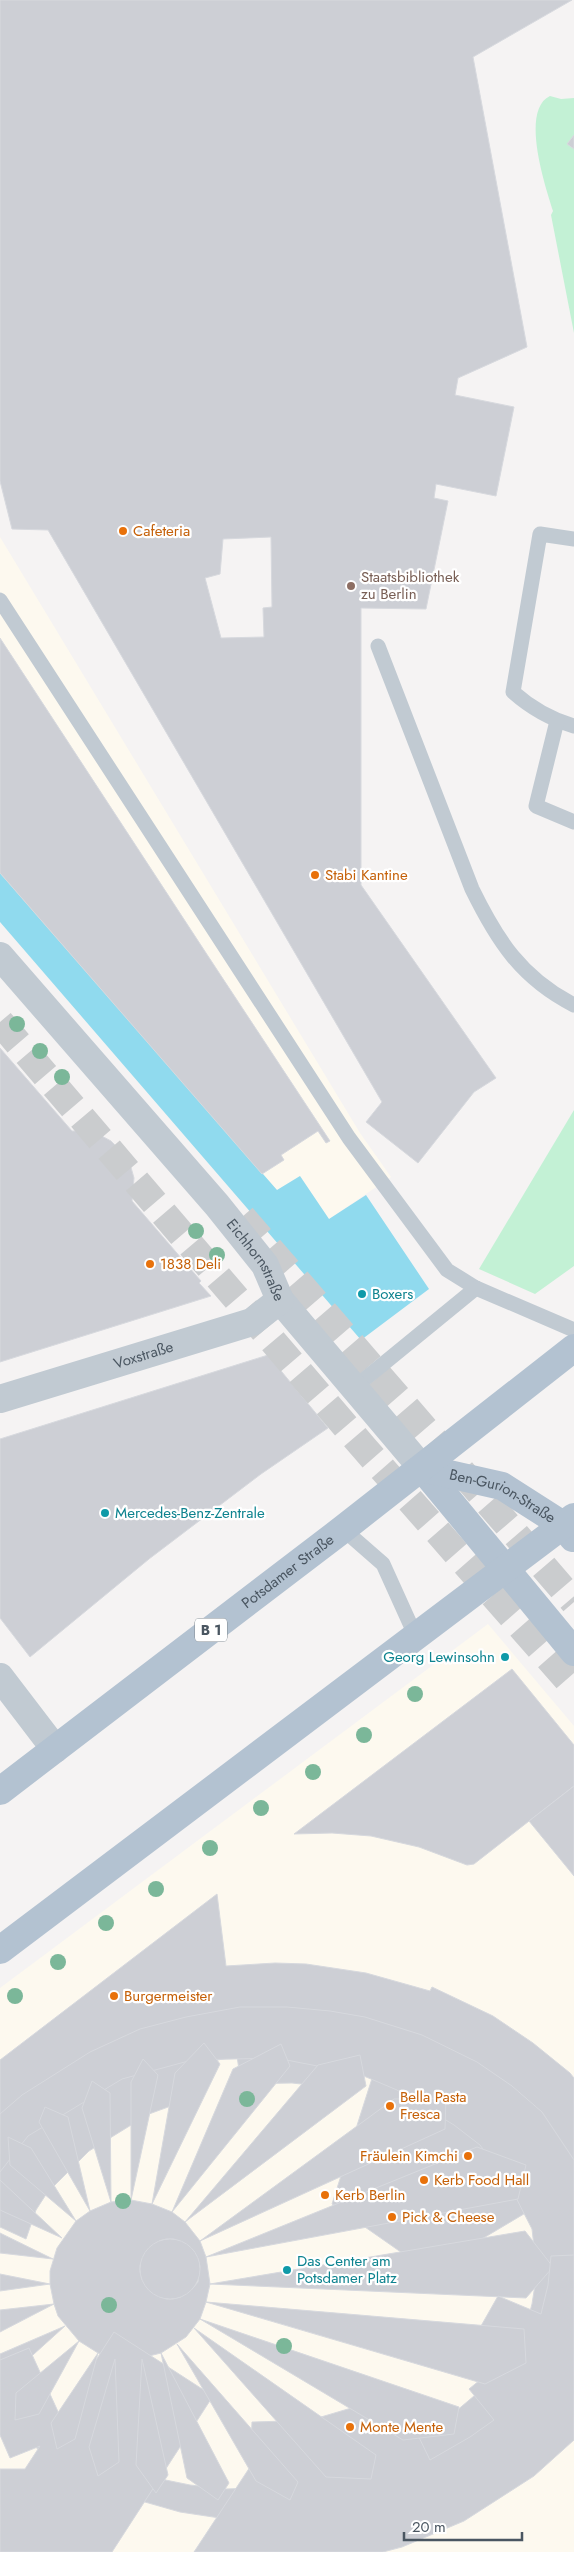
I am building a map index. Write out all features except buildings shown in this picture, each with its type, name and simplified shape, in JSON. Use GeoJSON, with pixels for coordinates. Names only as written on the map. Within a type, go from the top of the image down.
{"type":"FeatureCollection","features":[{"type":"Feature","properties":{"kind":"main road","name":"Potsdamer Straße"},"geometry":{"type":"LineString","coordinates":[[0,1791],[343,1529],[574,1348]]}},
{"type":"Feature","properties":{"kind":"main road","name":"Ben-Gurion-Straße"},"geometry":{"type":"LineString","coordinates":[[422,1468],[502,1486],[570,1527]]}},
{"type":"Feature","properties":{"kind":"main road","name":"Eichhornstraße"},"geometry":{"type":"LineString","coordinates":[[422,1468],[506,1569]]}},
{"type":"Feature","properties":{"kind":"main road"},"geometry":{"type":"LineString","coordinates":[[0,1950],[506,1569],[570,1527]]}},
{"type":"Feature","properties":{"kind":"main road"},"geometry":{"type":"LineString","coordinates":[[506,1569],[574,1652]]}},
{"type":"Feature","properties":{"kind":"street","name":"Eichhornstraße"},"geometry":{"type":"LineString","coordinates":[[0,956],[217,1205],[265,1265],[280,1300],[422,1468]]}},
{"type":"Feature","properties":{"kind":"street","name":"Voxstraße"},"geometry":{"type":"LineString","coordinates":[[0,1399],[252,1322],[280,1300]]}},
{"type":"Feature","properties":{"kind":"street"},"geometry":{"type":"LineString","coordinates":[[0,1676],[56,1749]]}},
{"type":"Feature","properties":{"kind":"lane"},"geometry":{"type":"LineString","coordinates":[[574,539],[540,534],[513,692],[530,707],[557,721],[574,726]]}},
{"type":"Feature","properties":{"kind":"lane"},"geometry":{"type":"LineString","coordinates":[[0,600],[349,1138],[447,1270],[476,1288],[574,1330]]}},
{"type":"Feature","properties":{"kind":"lane"},"geometry":{"type":"LineString","coordinates":[[378,646],[472,889],[487,920],[519,966],[537,982],[574,1005]]}},
{"type":"Feature","properties":{"kind":"lane"},"geometry":{"type":"LineString","coordinates":[[557,721],[536,806],[574,822]]}},
{"type":"Feature","properties":{"kind":"lane"},"geometry":{"type":"LineString","coordinates":[[355,1387],[476,1288]]}},
{"type":"Feature","properties":{"kind":"lane"},"geometry":{"type":"LineString","coordinates":[[343,1529],[383,1564],[416,1636]]}},
{"type":"Feature","properties":{"kind":"shaded area"},"geometry":{"type":"Polygon","coordinates":[[[0,537],[360,1133],[391,1177],[329,1219],[300,1176],[277,1190],[0,873],[0,537]]]}},
{"type":"Feature","properties":{"kind":"shaded area","name":"Das Center am Potsdamer Platz"},"geometry":{"type":"Polygon","coordinates":[[[488,1624],[574,1726],[574,2552],[0,2552],[0,1988],[488,1624]]]}},
{"type":"Feature","properties":{"kind":"green space"},"geometry":{"type":"Polygon","coordinates":[[[550,96],[561,99],[574,98],[574,135],[567,144],[574,149],[574,333],[551,215],[553,211],[537,149],[537,116],[541,104],[550,96]]]}},
{"type":"Feature","properties":{"kind":"green space"},"geometry":{"type":"Polygon","coordinates":[[[574,1110],[574,1266],[535,1294],[479,1269],[574,1110]]]}},
{"type":"Feature","properties":{"kind":"water"},"geometry":{"type":"Polygon","coordinates":[[[0,873],[277,1190],[300,1176],[329,1219],[366,1195],[429,1289],[361,1340],[0,922],[0,873]]]}},
{"type":"Feature","properties":{"kind":"tunnel"},"geometry":{"type":"LineString","coordinates":[[0,1022],[365,1449],[574,1687]]}},
{"type":"Feature","properties":{"kind":"tunnel"},"geometry":{"type":"LineString","coordinates":[[242,1217],[574,1602]]}},
{"type":"Feature","properties":{"kind":"place","name":"Cafeteria"},"geometry":{"type":"Point","coordinates":[123,531]}},
{"type":"Feature","properties":{"kind":"place","name":"Staatsbibliothek zu Berlin"},"geometry":{"type":"Point","coordinates":[351,586]}},
{"type":"Feature","properties":{"kind":"place","name":"Stabi Kantine"},"geometry":{"type":"Point","coordinates":[315,875]}},
{"type":"Feature","properties":{"kind":"place","name":"1838 Deli"},"geometry":{"type":"Point","coordinates":[150,1264]}},
{"type":"Feature","properties":{"kind":"place","name":"Boxers"},"geometry":{"type":"Point","coordinates":[362,1294]}},
{"type":"Feature","properties":{"kind":"place","name":"Mercedes-Benz-Zentrale"},"geometry":{"type":"Point","coordinates":[105,1513]}},
{"type":"Feature","properties":{"kind":"place","name":"Georg Lewinsohn"},"geometry":{"type":"Point","coordinates":[505,1657]}},
{"type":"Feature","properties":{"kind":"place","name":"Burgermeister"},"geometry":{"type":"Point","coordinates":[114,1996]}},
{"type":"Feature","properties":{"kind":"place","name":"Bella Pasta Fresca"},"geometry":{"type":"Point","coordinates":[390,2106]}},
{"type":"Feature","properties":{"kind":"place","name":"Fräulein Kimchi"},"geometry":{"type":"Point","coordinates":[468,2156]}},
{"type":"Feature","properties":{"kind":"place","name":"Kerb Food Hall"},"geometry":{"type":"Point","coordinates":[424,2180]}},
{"type":"Feature","properties":{"kind":"place","name":"Kerb Berlin"},"geometry":{"type":"Point","coordinates":[325,2195]}},
{"type":"Feature","properties":{"kind":"place","name":"Pick & Cheese"},"geometry":{"type":"Point","coordinates":[392,2217]}},
{"type":"Feature","properties":{"kind":"place","name":"Das Center am Potsdamer Platz"},"geometry":{"type":"Point","coordinates":[287,2270]}},
{"type":"Feature","properties":{"kind":"place","name":"Monte Mente"},"geometry":{"type":"Point","coordinates":[350,2427]}}]}
